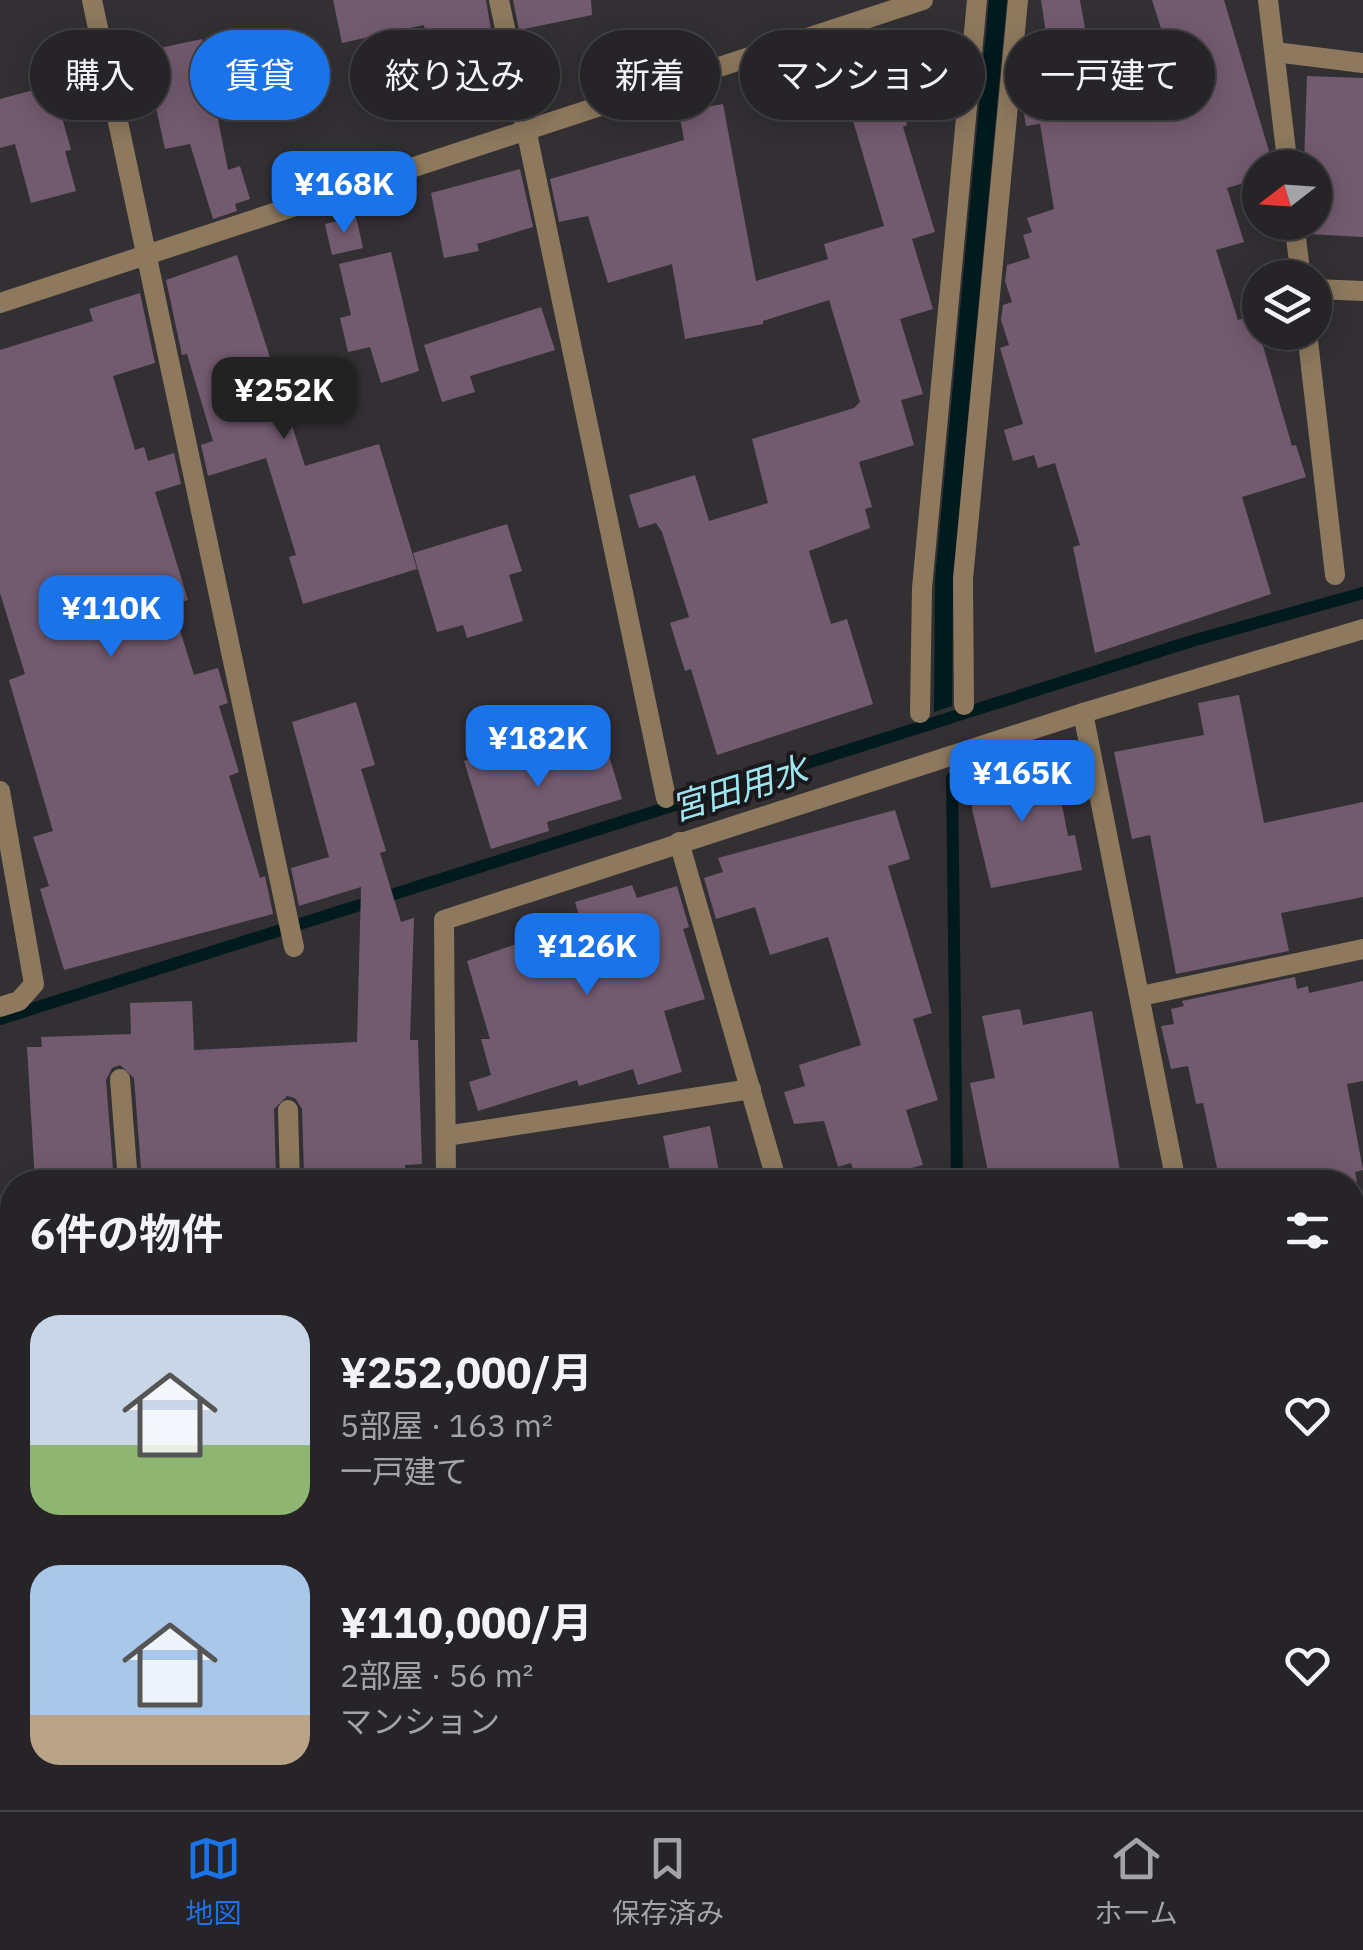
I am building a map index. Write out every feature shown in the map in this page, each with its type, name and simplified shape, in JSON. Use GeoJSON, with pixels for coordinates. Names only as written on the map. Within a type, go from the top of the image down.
{"type":"FeatureCollection","features":[{"type":"Feature","properties":{"kind":"street"},"geometry":{"type":"LineString","coordinates":[[92,0],[290,933]]}},
{"type":"Feature","properties":{"kind":"street"},"geometry":{"type":"LineString","coordinates":[[498,0],[666,798]]}},
{"type":"Feature","properties":{"kind":"street"},"geometry":{"type":"LineString","coordinates":[[0,303],[526,130],[889,5],[922,0]]}},
{"type":"Feature","properties":{"kind":"street"},"geometry":{"type":"LineString","coordinates":[[920,713],[922,588],[978,0]]}},
{"type":"Feature","properties":{"kind":"street"},"geometry":{"type":"LineString","coordinates":[[964,704],[963,579],[1018,0]]}},
{"type":"Feature","properties":{"kind":"street"},"geometry":{"type":"LineString","coordinates":[[1268,0],[1286,150]]}},
{"type":"Feature","properties":{"kind":"street"},"geometry":{"type":"LineString","coordinates":[[1275,52],[1363,63]]}},
{"type":"Feature","properties":{"kind":"street"},"geometry":{"type":"LineString","coordinates":[[1332,290],[1363,291]]}},
{"type":"Feature","properties":{"kind":"street"},"geometry":{"type":"LineString","coordinates":[[1309,350],[1335,575]]}},
{"type":"Feature","properties":{"kind":"street"},"geometry":{"type":"LineString","coordinates":[[446,1170],[444,920],[1083,713],[1363,629]]}},
{"type":"Feature","properties":{"kind":"street"},"geometry":{"type":"LineString","coordinates":[[1083,713],[1174,1170]]}},
{"type":"Feature","properties":{"kind":"street"},"geometry":{"type":"LineString","coordinates":[[0,791],[34,984],[18,1001],[0,1007]]}},
{"type":"Feature","properties":{"kind":"street"},"geometry":{"type":"LineString","coordinates":[[679,842],[773,1170]]}},
{"type":"Feature","properties":{"kind":"street"},"geometry":{"type":"LineString","coordinates":[[1141,996],[1363,948]]}},
{"type":"Feature","properties":{"kind":"street"},"geometry":{"type":"LineString","coordinates":[[120,1079],[127,1170]]}},
{"type":"Feature","properties":{"kind":"street"},"geometry":{"type":"LineString","coordinates":[[446,1136],[751,1089]]}},
{"type":"Feature","properties":{"kind":"street"},"geometry":{"type":"LineString","coordinates":[[288,1110],[290,1170]]}},
{"type":"Feature","properties":{"kind":"water"},"geometry":{"type":"Polygon","coordinates":[[[989,0],[1007,0],[953,578],[952,706],[934,712],[935,579],[978,120],[985,120],[989,0]]]}},
{"type":"Feature","properties":{"kind":"building"},"geometry":{"type":"Polygon","coordinates":[[[333,0],[486,0],[491,30],[425,30],[424,25],[401,30],[350,30],[350,41],[342,43],[333,0]]]}},
{"type":"Feature","properties":{"kind":"building"},"geometry":{"type":"Polygon","coordinates":[[[513,0],[591,0],[592,15],[519,30],[513,0]]]}},
{"type":"Feature","properties":{"kind":"building"},"geometry":{"type":"Polygon","coordinates":[[[1041,0],[1080,0],[1085,30],[1046,30],[1041,0]]]}},
{"type":"Feature","properties":{"kind":"building"},"geometry":{"type":"Polygon","coordinates":[[[1152,0],[1224,0],[1269,150],[1242,150],[1242,183],[1227,188],[1244,242],[1216,250],[1238,320],[1242,319],[1242,350],[1264,350],[1292,446],[1296,445],[1306,477],[1242,497],[1271,594],[1095,653],[1073,547],[1080,545],[1055,463],[1038,468],[1034,455],[1013,461],[1004,430],[1023,424],[1000,348],[1009,345],[1001,320],[1003,305],[1012,302],[1005,281],[1007,265],[1030,258],[1023,235],[1032,232],[1027,218],[1054,209],[1040,124],[1026,126],[1025,120],[1215,120],[1215,30],[1162,30],[1152,0]]]}},
{"type":"Feature","properties":{"kind":"building"},"geometry":{"type":"Polygon","coordinates":[[[190,42],[190,120],[218,120],[228,170],[240,166],[250,199],[235,204],[237,211],[213,219],[190,144],[165,149],[159,120],[170,120],[170,46],[190,42]]]}},
{"type":"Feature","properties":{"kind":"building"},"geometry":{"type":"Polygon","coordinates":[[[1307,76],[1363,78],[1363,237],[1332,235],[1332,150],[1304,150],[1307,76]]]}},
{"type":"Feature","properties":{"kind":"building"},"geometry":{"type":"Polygon","coordinates":[[[30,91],[30,120],[63,120],[71,150],[65,151],[76,191],[31,203],[15,144],[0,148],[0,99],[30,91]]]}},
{"type":"Feature","properties":{"kind":"building"},"geometry":{"type":"Polygon","coordinates":[[[723,104],[756,281],[828,259],[824,244],[884,226],[853,120],[906,120],[907,125],[903,127],[935,232],[912,239],[933,309],[900,319],[923,394],[901,400],[914,445],[859,462],[872,507],[865,509],[870,528],[809,551],[831,624],[847,619],[873,704],[717,755],[691,669],[685,671],[670,623],[689,617],[662,532],[656,523],[639,528],[629,495],[695,475],[709,521],[768,503],[752,439],[854,408],[860,402],[829,300],[763,324],[685,339],[672,264],[608,283],[588,216],[559,222],[550,179],[684,140],[680,120],[720,120],[723,104]]]}},
{"type":"Feature","properties":{"kind":"building"},"geometry":{"type":"Polygon","coordinates":[[[520,169],[533,227],[477,244],[479,251],[444,258],[431,193],[520,169]]]}},
{"type":"Feature","properties":{"kind":"building"},"geometry":{"type":"Polygon","coordinates":[[[356,217],[363,248],[332,255],[325,224],[356,217]]]}},
{"type":"Feature","properties":{"kind":"building"},"geometry":{"type":"Polygon","coordinates":[[[391,252],[419,371],[381,383],[370,347],[348,352],[340,318],[351,315],[339,264],[391,252]]]}},
{"type":"Feature","properties":{"kind":"building"},"geometry":{"type":"Polygon","coordinates":[[[237,255],[305,466],[379,444],[417,569],[303,604],[289,557],[296,555],[266,458],[208,476],[201,445],[213,441],[187,354],[182,355],[166,280],[237,255]]]}},
{"type":"Feature","properties":{"kind":"building"},"geometry":{"type":"Polygon","coordinates":[[[140,293],[155,363],[113,376],[135,450],[144,447],[148,461],[174,453],[181,484],[155,492],[188,600],[172,605],[194,675],[218,668],[228,703],[219,706],[239,772],[229,776],[260,878],[265,876],[273,914],[64,970],[40,889],[49,886],[33,837],[53,831],[9,680],[25,674],[0,593],[0,350],[93,321],[89,309],[140,293]]]}},
{"type":"Feature","properties":{"kind":"building"},"geometry":{"type":"Polygon","coordinates":[[[541,307],[555,350],[470,376],[475,392],[442,402],[424,345],[541,307]]]}},
{"type":"Feature","properties":{"kind":"building"},"geometry":{"type":"Polygon","coordinates":[[[507,524],[522,571],[509,575],[523,621],[467,638],[463,625],[437,632],[413,553],[507,524]]]}},
{"type":"Feature","properties":{"kind":"building"},"geometry":{"type":"Polygon","coordinates":[[[1239,695],[1264,823],[1363,802],[1363,897],[1281,913],[1289,951],[1176,974],[1150,835],[1132,839],[1114,752],[1204,735],[1198,703],[1239,695]]]}},
{"type":"Feature","properties":{"kind":"building"},"geometry":{"type":"Polygon","coordinates":[[[356,702],[375,765],[361,769],[386,851],[380,853],[401,922],[414,918],[410,1040],[418,1040],[422,1164],[405,1165],[405,1170],[304,1170],[302,1109],[295,1098],[287,1096],[274,1109],[276,1170],[141,1170],[134,1078],[120,1065],[112,1068],[106,1080],[113,1170],[34,1170],[27,1047],[42,1047],[41,1037],[131,1034],[130,1003],[192,1001],[194,1050],[357,1042],[361,887],[299,906],[291,868],[329,857],[292,722],[356,702]]]}},
{"type":"Feature","properties":{"kind":"building"},"geometry":{"type":"Polygon","coordinates":[[[522,743],[530,766],[605,743],[622,799],[547,822],[549,831],[491,849],[464,761],[522,743]]]}},
{"type":"Feature","properties":{"kind":"building"},"geometry":{"type":"Polygon","coordinates":[[[1017,764],[1018,770],[1046,764],[1048,771],[1055,769],[1068,836],[1075,835],[1082,870],[991,888],[972,809],[973,772],[1017,764]]]}},
{"type":"Feature","properties":{"kind":"building"},"geometry":{"type":"Polygon","coordinates":[[[895,810],[910,859],[888,866],[932,1013],[913,1019],[938,1100],[906,1110],[923,1165],[904,1170],[853,1170],[851,1163],[838,1167],[824,1121],[794,1124],[784,1092],[805,1086],[799,1065],[861,1045],[828,937],[770,955],[755,907],[716,919],[704,878],[723,872],[718,858],[895,810]]]}},
{"type":"Feature","properties":{"kind":"building"},"geometry":{"type":"Polygon","coordinates":[[[632,885],[637,898],[677,886],[689,927],[683,929],[705,999],[664,1011],[682,1072],[638,1085],[633,1069],[579,1086],[577,1080],[478,1111],[469,1082],[491,1075],[481,1039],[490,1039],[467,961],[581,922],[575,902],[632,885]]]}},
{"type":"Feature","properties":{"kind":"building"},"geometry":{"type":"Polygon","coordinates":[[[1295,977],[1297,989],[1308,986],[1309,993],[1363,981],[1363,1081],[1347,1084],[1363,1170],[1217,1170],[1203,1103],[1196,1104],[1188,1066],[1171,1069],[1161,1026],[1174,1024],[1171,1009],[1184,1006],[1182,1001],[1295,977]]]}},
{"type":"Feature","properties":{"kind":"building"},"geometry":{"type":"Polygon","coordinates":[[[1020,1009],[1023,1025],[1092,1011],[1120,1170],[988,1170],[970,1083],[995,1078],[982,1016],[1020,1009]]]}},
{"type":"Feature","properties":{"kind":"building"},"geometry":{"type":"Polygon","coordinates":[[[710,1126],[719,1170],[670,1170],[663,1136],[710,1126]]]}},
{"type":"Feature","properties":{"kind":"waterway","name":"宮田用水"},"geometry":{"type":"LineString","coordinates":[[0,1019],[1192,641],[1363,593]]}},
{"type":"Feature","properties":{"kind":"waterway"},"geometry":{"type":"LineString","coordinates":[[952,778],[957,1170]]}}]}
